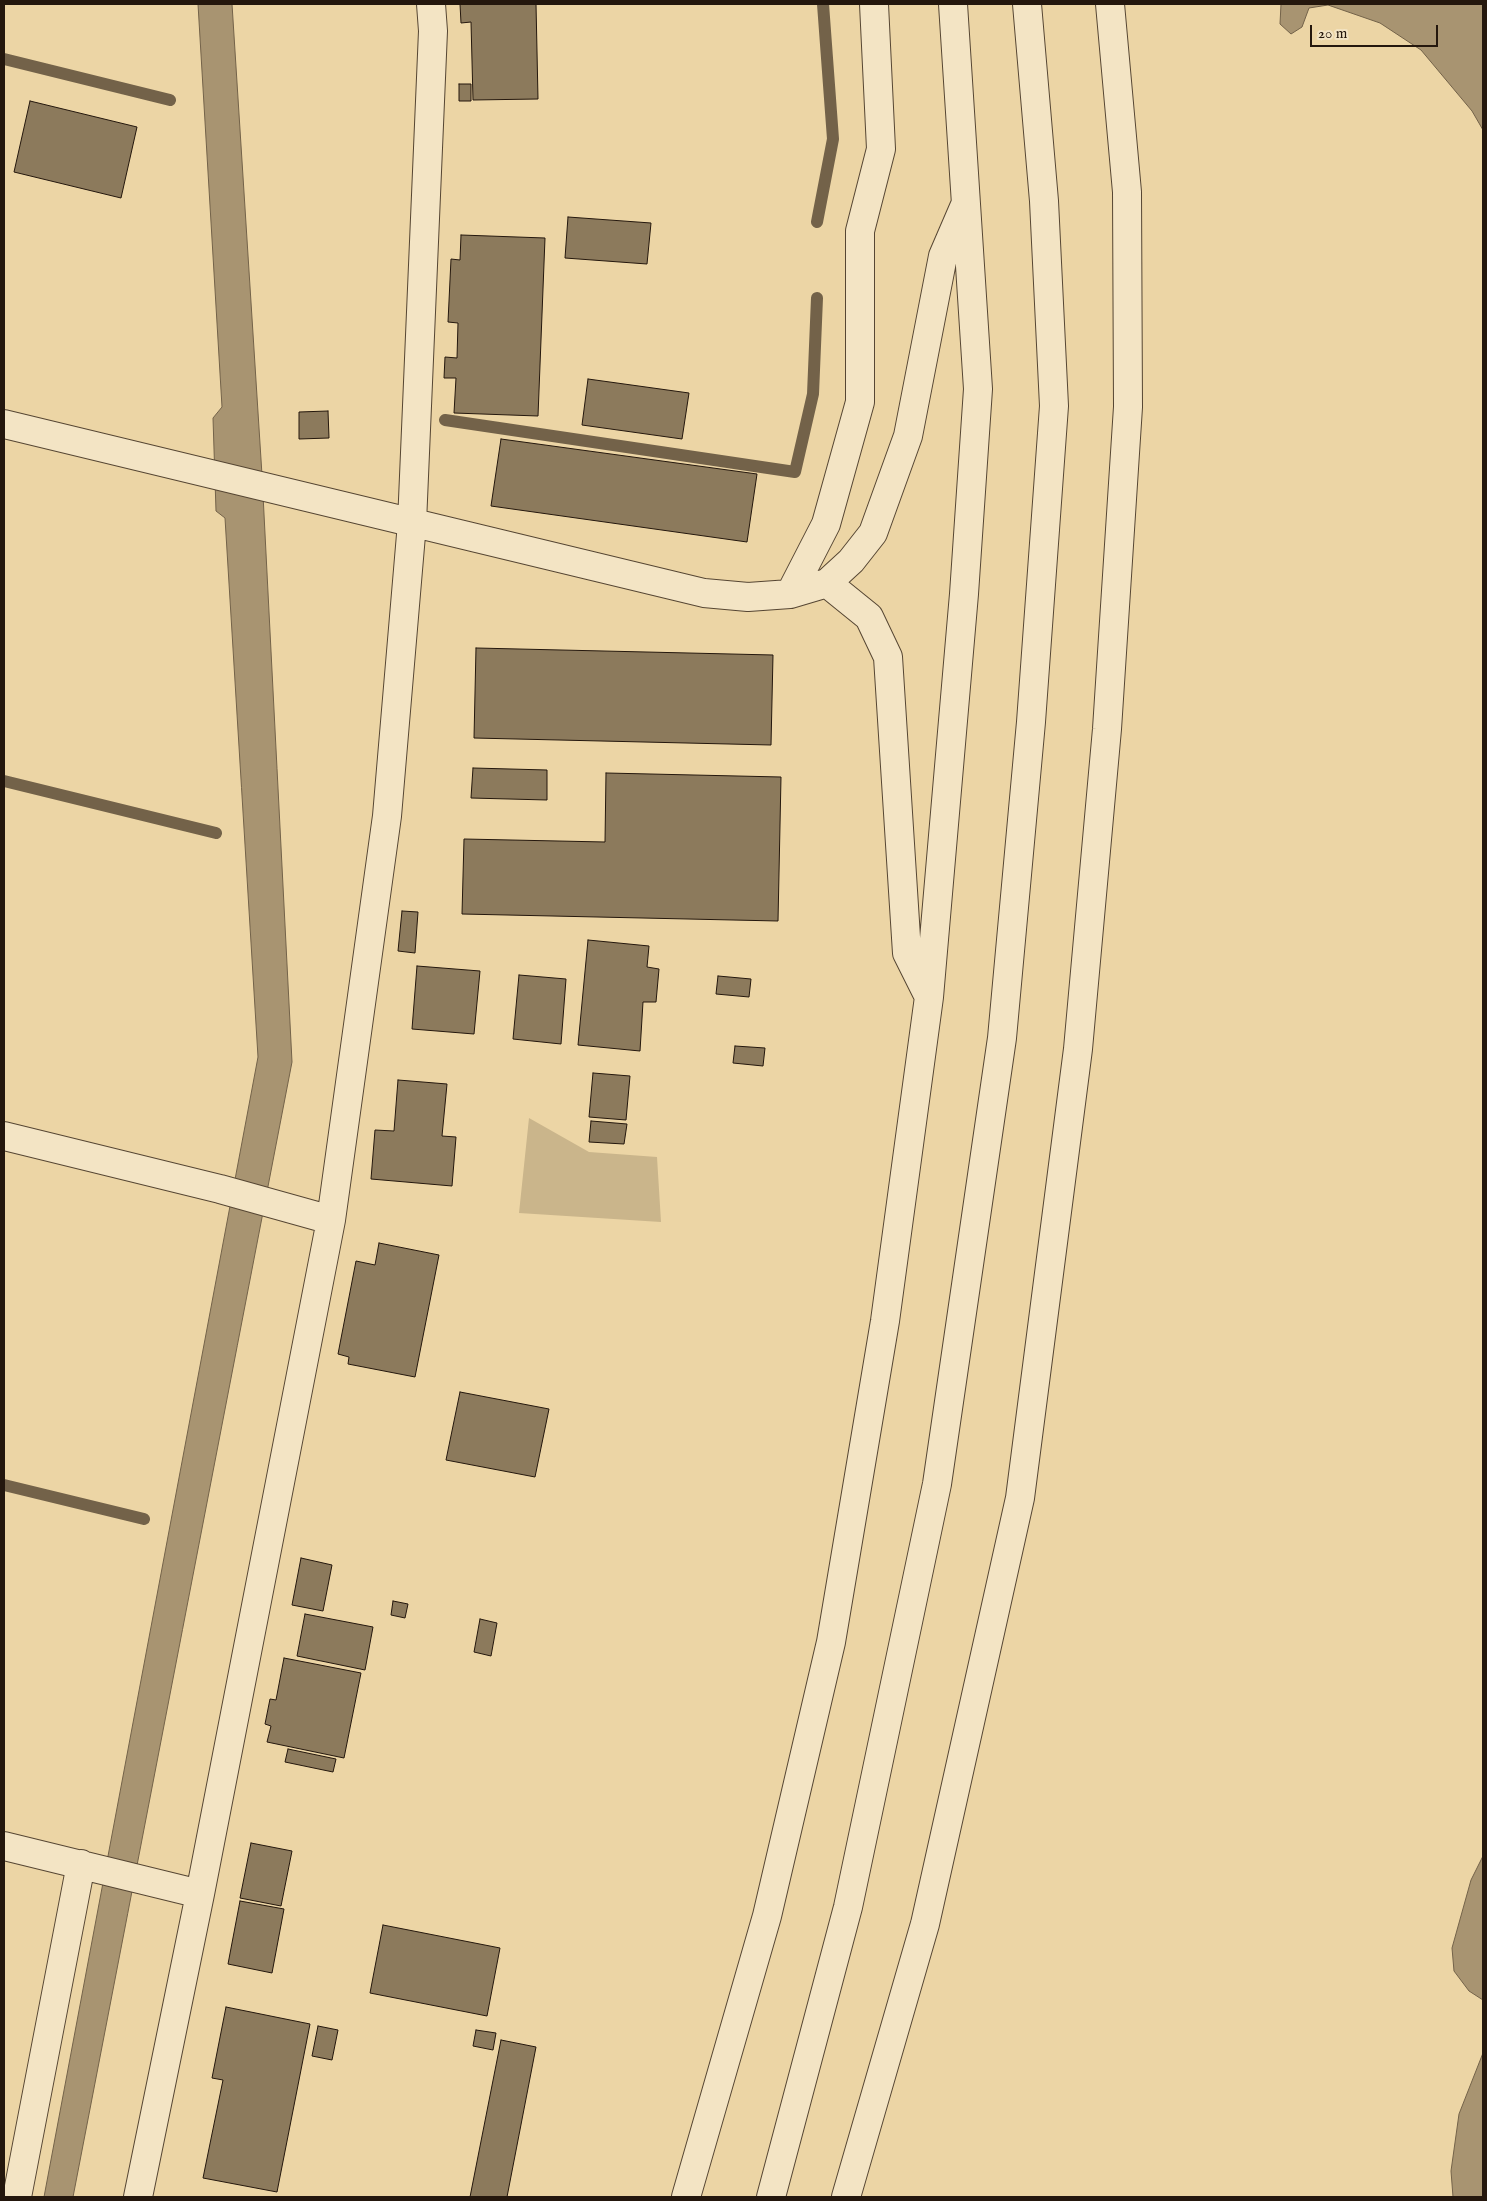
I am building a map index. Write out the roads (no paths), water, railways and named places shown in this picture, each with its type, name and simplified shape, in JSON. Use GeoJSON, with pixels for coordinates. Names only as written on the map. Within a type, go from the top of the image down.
{"type":"FeatureCollection","features":[{"type":"Feature","properties":{"kind":"street"},"geometry":{"type":"LineString","coordinates":[[138,2197],[200,1894],[331,1220],[387,816],[412,523],[433,31],[431,4]]}},
{"type":"Feature","properties":{"kind":"street"},"geometry":{"type":"LineString","coordinates":[[790,594],[826,524],[860,402],[860,230],[881,150],[874,4]]}},
{"type":"Feature","properties":{"kind":"street"},"geometry":{"type":"LineString","coordinates":[[686,2197],[767,1916],[831,1642],[885,1321],[929,997],[964,594],[978,389],[953,4]]}},
{"type":"Feature","properties":{"kind":"street"},"geometry":{"type":"LineString","coordinates":[[771,2197],[848,1906],[937,1484],[1002,1038],[1031,722],[1054,406],[1044,201],[1026,4]]}},
{"type":"Feature","properties":{"kind":"street"},"geometry":{"type":"LineString","coordinates":[[846,2197],[925,1924],[1020,1498],[1078,1049],[1107,729],[1128,407],[1127,192],[1110,4]]}},
{"type":"Feature","properties":{"kind":"street"},"geometry":{"type":"LineString","coordinates":[[4,424],[704,593],[748,597],[790,594],[827,583],[851,561],[873,533],[908,436],[943,256],[967,202]]}},
{"type":"Feature","properties":{"kind":"street"},"geometry":{"type":"LineString","coordinates":[[827,583],[868,617],[888,657],[907,954],[929,997]]}},
{"type":"Feature","properties":{"kind":"street"},"geometry":{"type":"LineString","coordinates":[[4,1136],[220,1189],[331,1220]]}},
{"type":"Feature","properties":{"kind":"street"},"geometry":{"type":"LineString","coordinates":[[4,1846],[200,1894]]}},
{"type":"Feature","properties":{"kind":"street"},"geometry":{"type":"LineString","coordinates":[[17,2197],[86,1865]]}},
{"type":"Feature","properties":{"kind":"waterway"},"geometry":{"type":"LineString","coordinates":[[817,222],[833,139],[823,4]]}},
{"type":"Feature","properties":{"kind":"waterway"},"geometry":{"type":"LineString","coordinates":[[4,59],[170,100]]}},
{"type":"Feature","properties":{"kind":"waterway"},"geometry":{"type":"LineString","coordinates":[[445,420],[795,472],[813,394],[817,298]]}},
{"type":"Feature","properties":{"kind":"waterway"},"geometry":{"type":"LineString","coordinates":[[4,781],[216,833]]}},
{"type":"Feature","properties":{"kind":"waterway"},"geometry":{"type":"LineString","coordinates":[[4,1485],[144,1519]]}}]}
